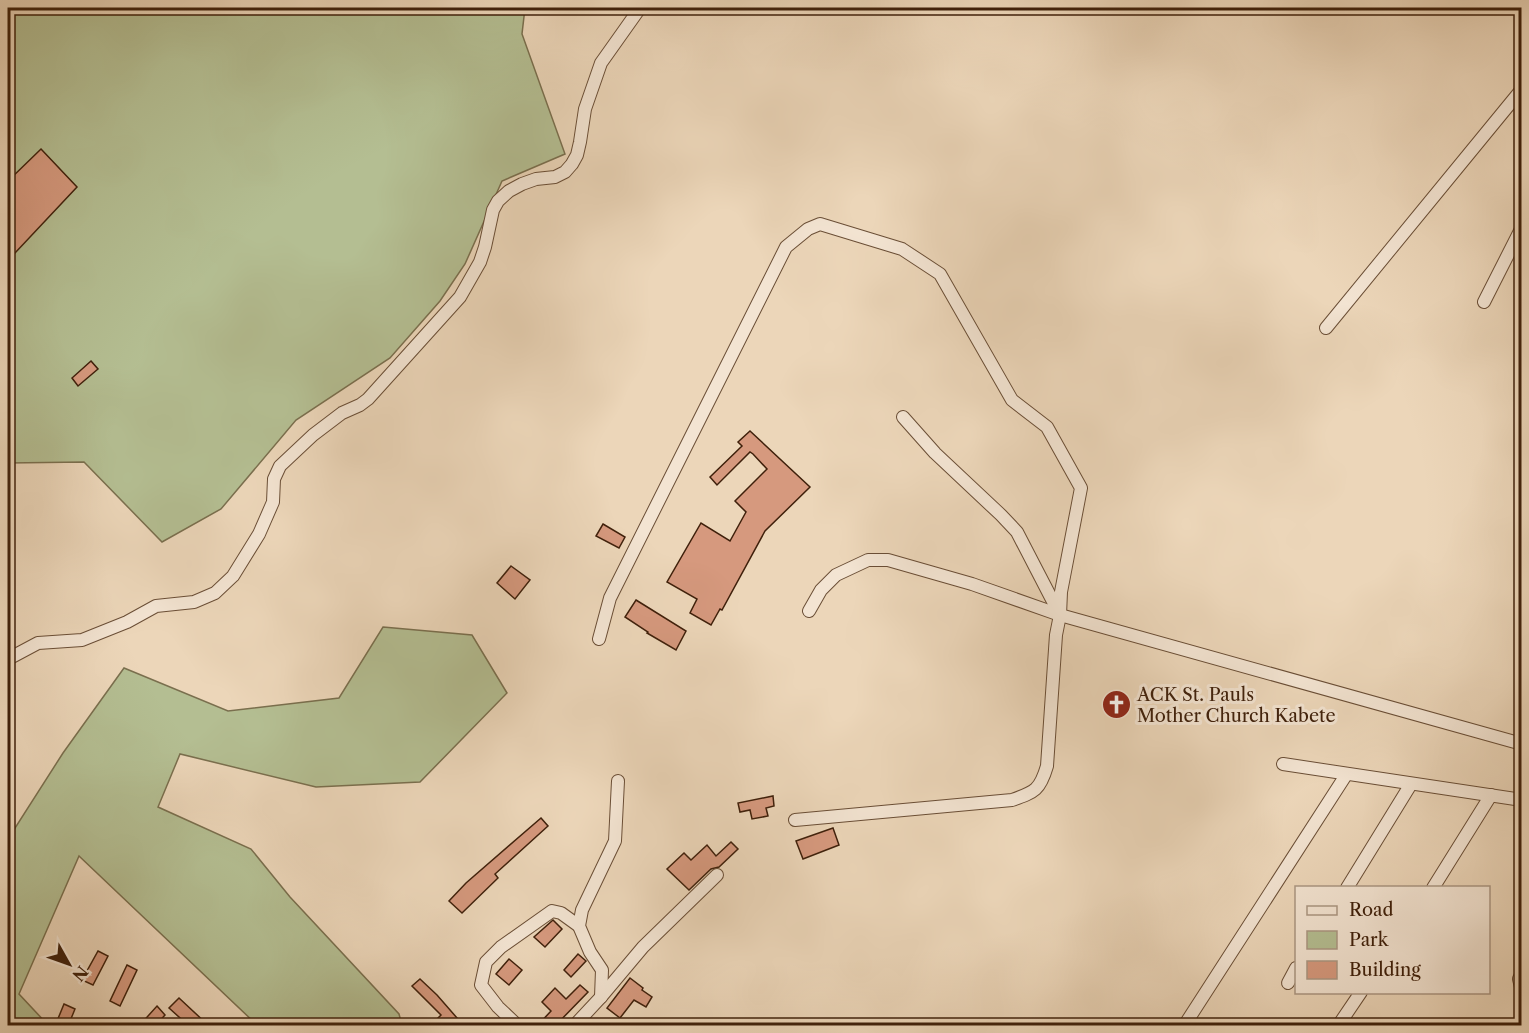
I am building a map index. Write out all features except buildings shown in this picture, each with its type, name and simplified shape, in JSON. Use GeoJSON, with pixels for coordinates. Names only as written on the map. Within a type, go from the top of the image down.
{"type":"FeatureCollection","features":[{"type":"Feature","properties":{"kind":"street"},"geometry":{"type":"LineString","coordinates":[[8,659],[38,643],[82,640],[126,622],[156,606],[194,602],[207,598],[227,584],[259,534],[273,502],[274,479],[280,466],[313,435],[342,413],[368,399],[460,297],[480,262],[493,210],[502,196],[529,181],[555,177],[565,172],[572,164],[577,156],[585,108],[601,63],[640,8]]}},
{"type":"Feature","properties":{"kind":"street"},"geometry":{"type":"LineString","coordinates":[[1326,328],[1521,89]]}},
{"type":"Feature","properties":{"kind":"street"},"geometry":{"type":"LineString","coordinates":[[599,639],[610,598],[786,247],[820,224],[902,249],[940,274],[1012,400],[1047,427],[1081,488],[1061,592],[1047,766],[1042,783],[1032,793],[1012,800],[795,820]]}},
{"type":"Feature","properties":{"kind":"street"},"geometry":{"type":"LineString","coordinates":[[1484,302],[1521,227]]}},
{"type":"Feature","properties":{"kind":"street"},"geometry":{"type":"LineString","coordinates":[[903,417],[935,453],[1001,514],[1017,532],[1060,615]]}},
{"type":"Feature","properties":{"kind":"street"},"geometry":{"type":"LineString","coordinates":[[809,611],[821,590],[836,575],[868,560],[888,560],[972,584],[1060,615],[1521,744]]}},
{"type":"Feature","properties":{"kind":"street"},"geometry":{"type":"LineString","coordinates":[[1282,764],[1521,800]]}},
{"type":"Feature","properties":{"kind":"street"},"geometry":{"type":"LineString","coordinates":[[1184,1026],[1346,775]]}},
{"type":"Feature","properties":{"kind":"street"},"geometry":{"type":"LineString","coordinates":[[579,926],[582,910],[615,841],[618,781]]}},
{"type":"Feature","properties":{"kind":"street"},"geometry":{"type":"LineString","coordinates":[[1348,886],[1411,784]]}},
{"type":"Feature","properties":{"kind":"street"},"geometry":{"type":"LineString","coordinates":[[1434,886],[1491,795]]}},
{"type":"Feature","properties":{"kind":"street"},"geometry":{"type":"LineString","coordinates":[[574,1026],[643,947],[717,875]]}},
{"type":"Feature","properties":{"kind":"street"},"geometry":{"type":"LineString","coordinates":[[518,1026],[498,1007],[481,985],[486,962],[501,947],[552,911],[561,913],[579,926],[590,952],[602,970],[601,997]]}},
{"type":"Feature","properties":{"kind":"street"},"geometry":{"type":"LineString","coordinates":[[1288,983],[1295,970]]}},
{"type":"Feature","properties":{"kind":"street"},"geometry":{"type":"LineString","coordinates":[[1521,973],[1519,979],[1521,991]]}},
{"type":"Feature","properties":{"kind":"street"},"geometry":{"type":"LineString","coordinates":[[1338,1026],[1360,994]]}},
{"type":"Feature","properties":{"kind":"green space"},"geometry":{"type":"Polygon","coordinates":[[[8,8],[525,8],[522,34],[565,154],[502,181],[465,264],[440,301],[390,358],[296,420],[221,509],[162,542],[84,462],[8,463],[8,8]]]}},
{"type":"Feature","properties":{"kind":"green space"},"geometry":{"type":"Polygon","coordinates":[[[383,627],[472,635],[507,693],[420,782],[316,787],[180,754],[158,807],[251,849],[290,897],[399,1014],[402,1025],[257,1025],[79,856],[19,994],[48,1025],[8,1025],[8,839],[63,753],[124,668],[228,711],[339,698],[383,627]]]}},
{"type":"Feature","properties":{"kind":"place","name":"ACK St. Pauls Mother Church Kabete"},"geometry":{"type":"Point","coordinates":[1116,705]}}]}
